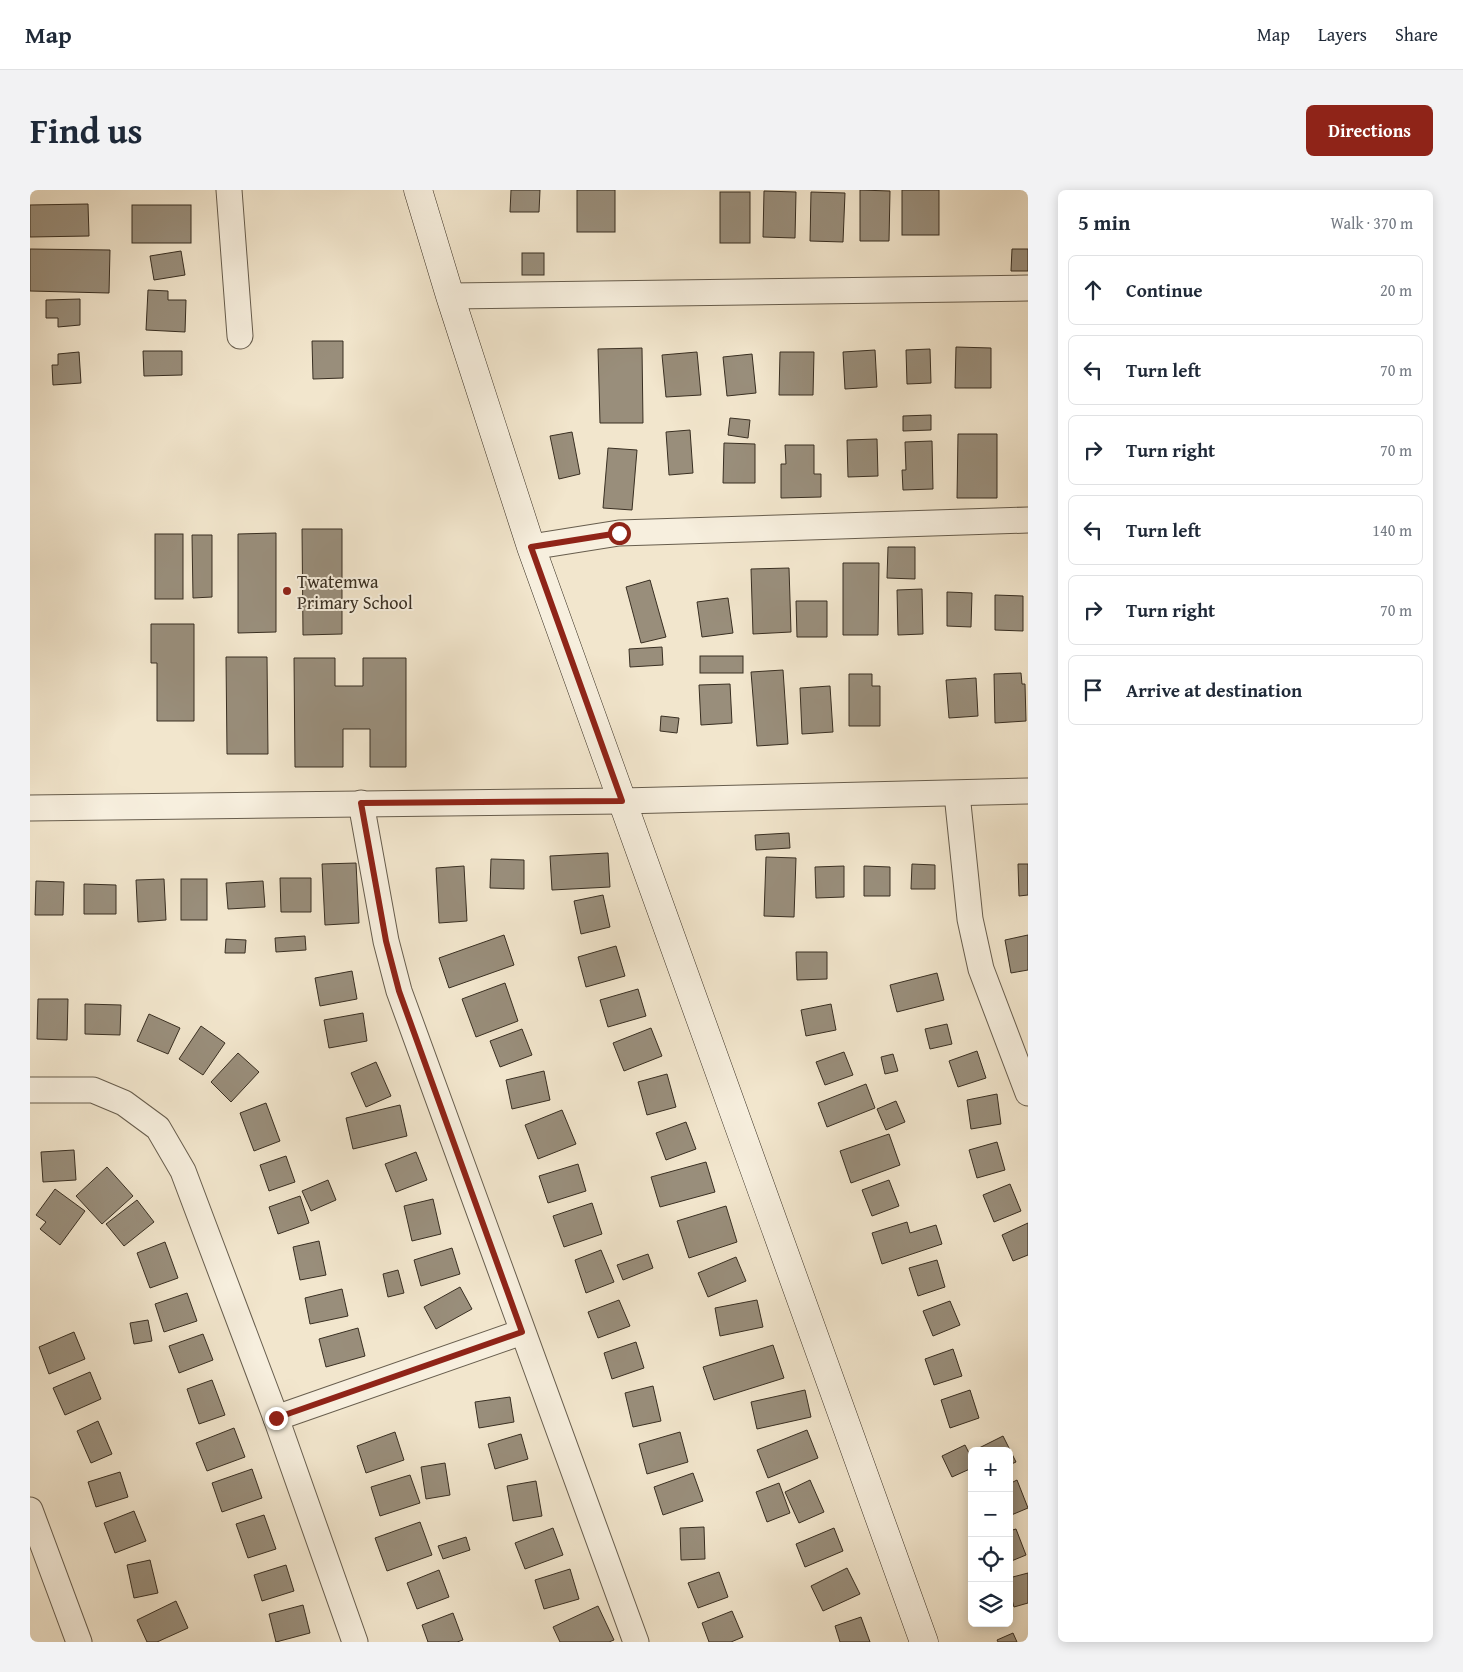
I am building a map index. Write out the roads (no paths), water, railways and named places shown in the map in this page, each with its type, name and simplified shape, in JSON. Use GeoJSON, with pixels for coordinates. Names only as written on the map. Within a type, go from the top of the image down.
{"type":"FeatureCollection","features":[{"type":"Feature","properties":{"kind":"main road"},"geometry":{"type":"LineString","coordinates":[[418,190],[531,547],[924,1642]]}},
{"type":"Feature","properties":{"kind":"street"},"geometry":{"type":"LineString","coordinates":[[229,190],[240,336]]}},
{"type":"Feature","properties":{"kind":"street"},"geometry":{"type":"LineString","coordinates":[[450,296],[1028,288]]}},
{"type":"Feature","properties":{"kind":"street"},"geometry":{"type":"LineString","coordinates":[[531,547],[619,533],[1028,520]]}},
{"type":"Feature","properties":{"kind":"street"},"geometry":{"type":"LineString","coordinates":[[30,808],[622,801],[1028,791]]}},
{"type":"Feature","properties":{"kind":"street"},"geometry":{"type":"LineString","coordinates":[[957,794],[970,919],[975,944],[981,969],[1028,1093]]}},
{"type":"Feature","properties":{"kind":"street"},"geometry":{"type":"LineString","coordinates":[[361,803],[386,941],[399,991],[636,1642]]}},
{"type":"Feature","properties":{"kind":"street"},"geometry":{"type":"LineString","coordinates":[[30,1090],[93,1090],[124,1103],[158,1128],[183,1171],[276,1418],[354,1642]]}},
{"type":"Feature","properties":{"kind":"street"},"geometry":{"type":"LineString","coordinates":[[276,1418],[522,1332]]}},
{"type":"Feature","properties":{"kind":"street"},"geometry":{"type":"LineString","coordinates":[[30,1510],[79,1642]]}},
{"type":"Feature","properties":{"kind":"place","name":"Twatemwa Primary School"},"geometry":{"type":"Point","coordinates":[287,591]}}]}
